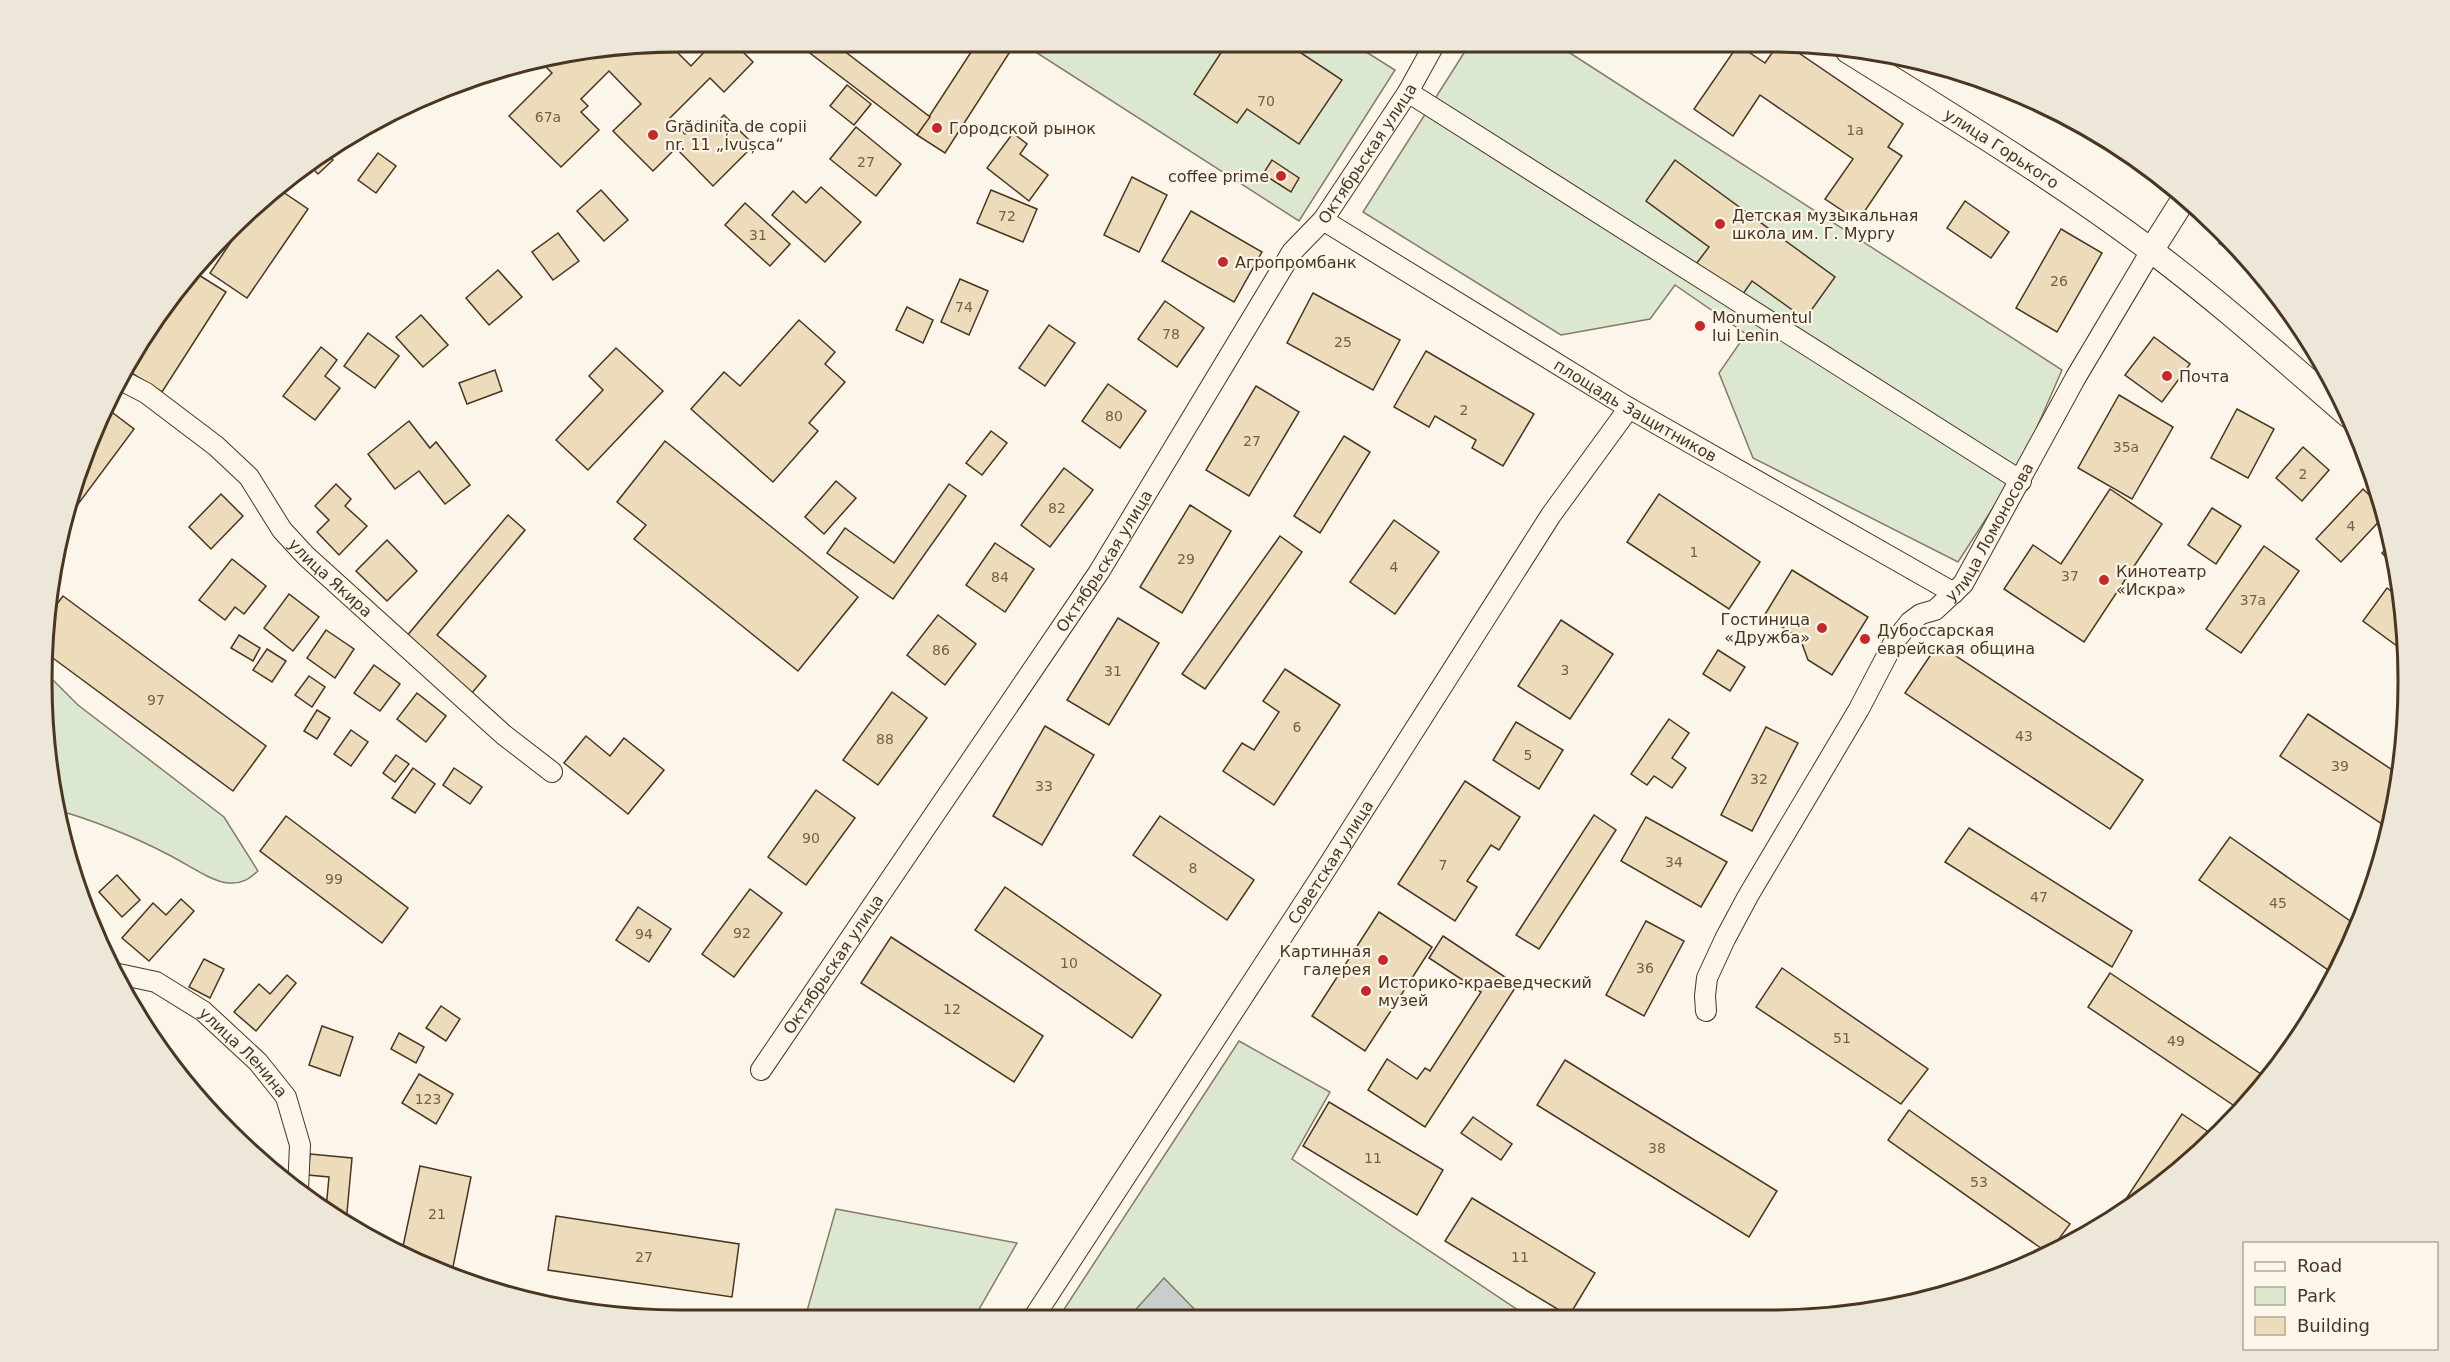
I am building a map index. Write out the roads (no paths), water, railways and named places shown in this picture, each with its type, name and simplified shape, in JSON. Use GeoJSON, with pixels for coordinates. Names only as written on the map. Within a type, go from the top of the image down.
{"type":"FeatureCollection","features":[{"type":"Feature","properties":{"kind":"street","name":"Октябрьская улица"},"geometry":{"type":"LineString","coordinates":[[761,1070],[1099,572],[1292,252],[1323,220],[1408,92],[1430,52]]}},
{"type":"Feature","properties":{"kind":"street","name":"улица Горького"},"geometry":{"type":"LineString","coordinates":[[1862,60],[2091,208],[2151,251],[2196,285],[2332,402]]}},
{"type":"Feature","properties":{"kind":"street"},"geometry":{"type":"LineString","coordinates":[[1408,92],[2021,481]]}},
{"type":"Feature","properties":{"kind":"street","name":"улица Ломоносова"},"geometry":{"type":"LineString","coordinates":[[1706,1011],[1707,978],[1725,939],[1859,709],[1894,642],[1910,622],[1921,614],[1935,610],[1963,584],[2076,377],[2180,206]]}},
{"type":"Feature","properties":{"kind":"street","name":"площадь Защитников"},"geometry":{"type":"LineString","coordinates":[[1323,220],[1629,408],[1954,593]]}},
{"type":"Feature","properties":{"kind":"street","name":"улица Якира"},"geometry":{"type":"LineString","coordinates":[[128,384],[146,393],[216,446],[249,477],[282,530],[306,556],[504,735],[552,772]]}},
{"type":"Feature","properties":{"kind":"street","name":"Советская улица"},"geometry":{"type":"LineString","coordinates":[[1039,1310],[1313,889],[1551,515],[1629,408]]}},
{"type":"Feature","properties":{"kind":"street","name":"улица Ленина"},"geometry":{"type":"LineString","coordinates":[[126,976],[156,982],[203,1011],[258,1062],[286,1098],[300,1145],[298,1180]]}},
{"type":"Feature","properties":{"kind":"place","name":"Городской рынок"},"geometry":{"type":"Point","coordinates":[937,128]}},
{"type":"Feature","properties":{"kind":"place","name":"Grădinița de copii nr. 11 „Ivușca“"},"geometry":{"type":"Point","coordinates":[653,135]}},
{"type":"Feature","properties":{"kind":"place","name":"coffee prime"},"geometry":{"type":"Point","coordinates":[1281,176]}},
{"type":"Feature","properties":{"kind":"place","name":"Детская музыкальная школа им. Г. Мургу"},"geometry":{"type":"Point","coordinates":[1720,224]}},
{"type":"Feature","properties":{"kind":"place","name":"Агропромбанк"},"geometry":{"type":"Point","coordinates":[1223,262]}},
{"type":"Feature","properties":{"kind":"place","name":"Monumentul lui Lenin"},"geometry":{"type":"Point","coordinates":[1700,326]}},
{"type":"Feature","properties":{"kind":"place","name":"Почта"},"geometry":{"type":"Point","coordinates":[2167,376]}},
{"type":"Feature","properties":{"kind":"place","name":"Кинотеатр «Искра»"},"geometry":{"type":"Point","coordinates":[2104,580]}},
{"type":"Feature","properties":{"kind":"place","name":"Гостиница «Дружба»"},"geometry":{"type":"Point","coordinates":[1822,628]}},
{"type":"Feature","properties":{"kind":"place","name":"Дубоссарская еврейская община"},"geometry":{"type":"Point","coordinates":[1865,639]}},
{"type":"Feature","properties":{"kind":"place","name":"Картинная галерея"},"geometry":{"type":"Point","coordinates":[1383,960]}},
{"type":"Feature","properties":{"kind":"place","name":"Историко-краеведческий музей"},"geometry":{"type":"Point","coordinates":[1366,991]}}]}
